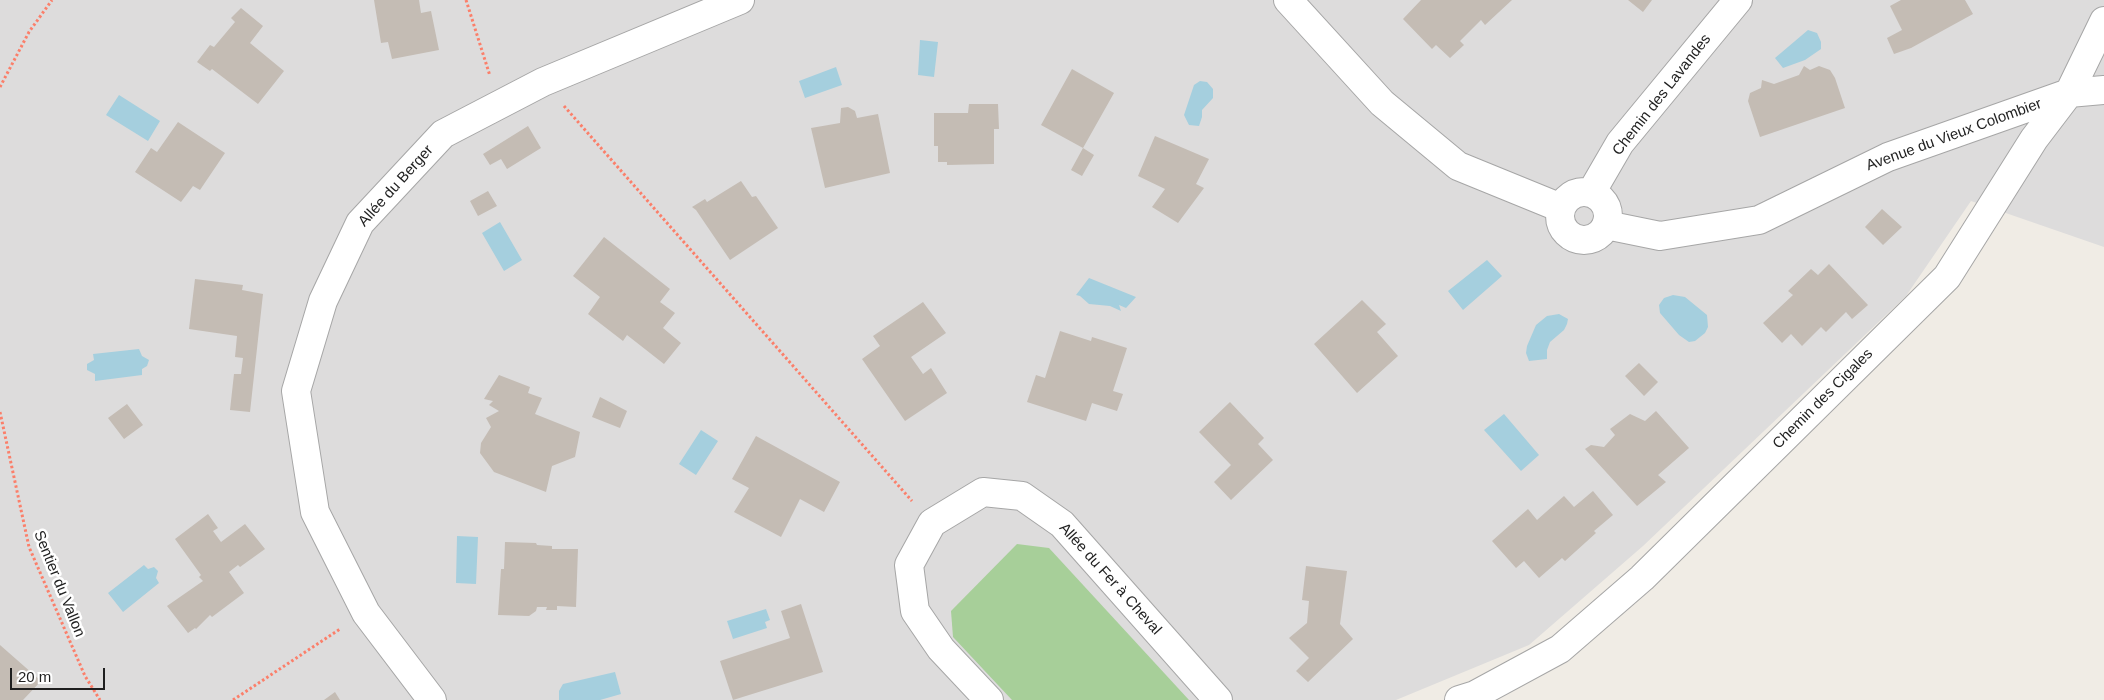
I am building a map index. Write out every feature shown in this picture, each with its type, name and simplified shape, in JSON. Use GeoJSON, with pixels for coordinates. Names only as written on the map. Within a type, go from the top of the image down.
{"type":"FeatureCollection","features":[{"type":"Feature","properties":{"kind":"street","name":"Allée du Berger"},"geometry":{"type":"LineString","coordinates":[[432,700],[366,612],[315,512],[296,391],[323,301],[360,222],[444,134],[543,82],[740,0]]}},
{"type":"Feature","properties":{"kind":"street"},"geometry":{"type":"LineString","coordinates":[[1288,0],[1382,103],[1458,166],[1561,208]]}},
{"type":"Feature","properties":{"kind":"street","name":"Chemin des Lavandes"},"geometry":{"type":"LineString","coordinates":[[1592,193],[1620,143],[1738,0]]}},
{"type":"Feature","properties":{"kind":"street","name":"Chemin des Cigales"},"geometry":{"type":"LineString","coordinates":[[1459,700],[1475,694],[1560,648],[1642,578],[1947,277],[2034,139],[2069,93],[2104,21]]}},
{"type":"Feature","properties":{"kind":"street","name":"Avenue du Vieux Colombier"},"geometry":{"type":"LineString","coordinates":[[1606,225],[1660,236],[1759,220],[1888,157],[2069,93],[2104,90]]}},
{"type":"Feature","properties":{"kind":"street"},"geometry":{"type":"LineString","coordinates":[[1579,192],[1592,193],[1602,200],[1607,207],[1606,225],[1600,234],[1593,239],[1578,239],[1566,231],[1560,217],[1561,208],[1572,196],[1579,192]]}},
{"type":"Feature","properties":{"kind":"street","name":"Allée du Fer à Cheval"},"geometry":{"type":"LineString","coordinates":[[932,523],[983,492],[1022,496],[1062,524],[1218,700]]}},
{"type":"Feature","properties":{"kind":"street"},"geometry":{"type":"LineString","coordinates":[[932,523],[909,565],[914,612],[941,650],[989,700]]}},
{"type":"Feature","properties":{"kind":"path"},"geometry":{"type":"LineString","coordinates":[[0,88],[29,32],[52,0]]}},
{"type":"Feature","properties":{"kind":"path"},"geometry":{"type":"LineString","coordinates":[[466,0],[500,104]]}},
{"type":"Feature","properties":{"kind":"path"},"geometry":{"type":"LineString","coordinates":[[543,82],[652,208],[932,523]]}},
{"type":"Feature","properties":{"kind":"path","name":"Sentier du Vallon"},"geometry":{"type":"LineString","coordinates":[[0,412],[29,547],[85,676],[100,700]]}},
{"type":"Feature","properties":{"kind":"path"},"geometry":{"type":"LineString","coordinates":[[233,700],[366,612]]}},
{"type":"Feature","properties":{"kind":"shaded area"},"geometry":{"type":"Polygon","coordinates":[[[0,0],[2104,0],[2104,247],[1971,201],[1906,296],[1643,546],[1529,645],[1396,700],[0,700],[0,0]]]}},
{"type":"Feature","properties":{"kind":"green space"},"geometry":{"type":"Polygon","coordinates":[[[1017,544],[1049,548],[1189,700],[1012,700],[953,637],[951,611],[1017,544]]]}},
{"type":"Feature","properties":{"kind":"water"},"geometry":{"type":"Polygon","coordinates":[[[1808,30],[1817,33],[1821,42],[1821,49],[1805,60],[1783,68],[1775,58],[1808,30]]]}},
{"type":"Feature","properties":{"kind":"water"},"geometry":{"type":"Polygon","coordinates":[[[920,40],[938,42],[934,77],[918,75],[920,40]]]}},
{"type":"Feature","properties":{"kind":"water"},"geometry":{"type":"Polygon","coordinates":[[[836,67],[842,85],[805,98],[799,81],[836,67]]]}},
{"type":"Feature","properties":{"kind":"water"},"geometry":{"type":"Polygon","coordinates":[[[1200,81],[1207,82],[1213,89],[1213,98],[1202,110],[1199,126],[1189,125],[1184,115],[1194,85],[1200,81]]]}},
{"type":"Feature","properties":{"kind":"water"},"geometry":{"type":"Polygon","coordinates":[[[119,95],[160,121],[148,141],[106,115],[119,95]]]}},
{"type":"Feature","properties":{"kind":"water"},"geometry":{"type":"Polygon","coordinates":[[[500,222],[522,260],[504,271],[482,233],[500,222]]]}},
{"type":"Feature","properties":{"kind":"water"},"geometry":{"type":"Polygon","coordinates":[[[1487,260],[1502,276],[1463,310],[1448,291],[1487,260]]]}},
{"type":"Feature","properties":{"kind":"water"},"geometry":{"type":"Polygon","coordinates":[[[1089,278],[1136,297],[1126,308],[1119,305],[1121,311],[1110,306],[1089,304],[1076,295],[1089,278]]]}},
{"type":"Feature","properties":{"kind":"water"},"geometry":{"type":"Polygon","coordinates":[[[1673,295],[1685,297],[1707,315],[1708,327],[1705,333],[1695,341],[1689,342],[1679,335],[1660,313],[1659,305],[1664,298],[1673,295]]]}},
{"type":"Feature","properties":{"kind":"water"},"geometry":{"type":"Polygon","coordinates":[[[1559,314],[1568,319],[1567,324],[1564,330],[1550,342],[1547,350],[1547,359],[1529,361],[1526,353],[1527,346],[1536,325],[1547,316],[1559,314]]]}},
{"type":"Feature","properties":{"kind":"water"},"geometry":{"type":"Polygon","coordinates":[[[139,349],[142,356],[149,360],[147,366],[142,369],[142,375],[95,381],[95,374],[87,370],[87,364],[94,360],[93,354],[139,349]]]}},
{"type":"Feature","properties":{"kind":"water"},"geometry":{"type":"Polygon","coordinates":[[[1504,414],[1539,455],[1521,471],[1484,430],[1504,414]]]}},
{"type":"Feature","properties":{"kind":"water"},"geometry":{"type":"Polygon","coordinates":[[[701,430],[718,441],[696,475],[679,464],[701,430]]]}},
{"type":"Feature","properties":{"kind":"water"},"geometry":{"type":"Polygon","coordinates":[[[457,536],[478,537],[476,584],[456,583],[457,536]]]}},
{"type":"Feature","properties":{"kind":"water"},"geometry":{"type":"Polygon","coordinates":[[[144,565],[148,569],[154,567],[158,571],[156,578],[159,583],[123,612],[108,593],[144,565]]]}},
{"type":"Feature","properties":{"kind":"water"},"geometry":{"type":"Polygon","coordinates":[[[766,609],[770,620],[765,622],[767,628],[733,639],[727,621],[766,609]]]}},
{"type":"Feature","properties":{"kind":"water"},"geometry":{"type":"Polygon","coordinates":[[[615,672],[621,694],[600,700],[559,700],[559,691],[563,684],[615,672]]]}},
{"type":"Feature","properties":{"kind":"building"},"geometry":{"type":"Polygon","coordinates":[[[374,0],[419,0],[421,13],[431,11],[439,50],[392,59],[388,42],[381,43],[374,0]]]}},
{"type":"Feature","properties":{"kind":"building"},"geometry":{"type":"Polygon","coordinates":[[[1421,0],[1512,0],[1485,25],[1481,20],[1460,41],[1464,45],[1450,58],[1436,45],[1432,49],[1403,19],[1421,0]]]}},
{"type":"Feature","properties":{"kind":"building"},"geometry":{"type":"Polygon","coordinates":[[[1628,0],[1652,0],[1643,12],[1628,0]]]}},
{"type":"Feature","properties":{"kind":"building"},"geometry":{"type":"Polygon","coordinates":[[[1901,0],[1965,0],[1973,14],[1911,48],[1894,54],[1887,38],[1902,30],[1890,6],[1901,0]]]}},
{"type":"Feature","properties":{"kind":"building"},"geometry":{"type":"Polygon","coordinates":[[[241,8],[263,26],[250,43],[284,71],[258,104],[212,69],[210,71],[197,62],[210,45],[214,47],[235,22],[231,18],[241,8]]]}},
{"type":"Feature","properties":{"kind":"building"},"geometry":{"type":"Polygon","coordinates":[[[1804,66],[1810,70],[1819,66],[1830,70],[1835,78],[1845,108],[1760,137],[1748,101],[1750,93],[1761,88],[1762,80],[1774,84],[1799,75],[1804,66]]]}},
{"type":"Feature","properties":{"kind":"building"},"geometry":{"type":"Polygon","coordinates":[[[1072,69],[1114,93],[1083,148],[1041,125],[1072,69]]]}},
{"type":"Feature","properties":{"kind":"building"},"geometry":{"type":"Polygon","coordinates":[[[969,104],[998,104],[999,129],[994,129],[994,164],[947,165],[947,162],[938,162],[938,146],[934,146],[934,113],[968,113],[969,104]]]}},
{"type":"Feature","properties":{"kind":"building"},"geometry":{"type":"Polygon","coordinates":[[[848,107],[855,111],[857,118],[878,114],[890,173],[825,188],[811,128],[840,123],[841,108],[848,107]]]}},
{"type":"Feature","properties":{"kind":"building"},"geometry":{"type":"Polygon","coordinates":[[[178,122],[225,153],[200,190],[193,186],[181,202],[135,172],[151,148],[157,152],[178,122]]]}},
{"type":"Feature","properties":{"kind":"building"},"geometry":{"type":"Polygon","coordinates":[[[528,126],[541,148],[507,169],[501,159],[490,165],[483,154],[528,126]]]}},
{"type":"Feature","properties":{"kind":"building"},"geometry":{"type":"Polygon","coordinates":[[[1155,136],[1209,159],[1196,184],[1204,188],[1178,223],[1152,207],[1165,189],[1138,176],[1155,136]]]}},
{"type":"Feature","properties":{"kind":"building"},"geometry":{"type":"Polygon","coordinates":[[[1083,148],[1094,155],[1082,176],[1071,170],[1083,148]]]}},
{"type":"Feature","properties":{"kind":"building"},"geometry":{"type":"Polygon","coordinates":[[[741,181],[752,197],[756,196],[778,228],[730,260],[696,210],[692,207],[705,199],[707,202],[741,181]]]}},
{"type":"Feature","properties":{"kind":"building"},"geometry":{"type":"Polygon","coordinates":[[[488,191],[497,206],[478,216],[470,201],[488,191]]]}},
{"type":"Feature","properties":{"kind":"building"},"geometry":{"type":"Polygon","coordinates":[[[1882,209],[1902,227],[1883,245],[1865,227],[1882,209]]]}},
{"type":"Feature","properties":{"kind":"building"},"geometry":{"type":"Polygon","coordinates":[[[604,237],[670,289],[660,302],[675,313],[663,328],[681,343],[664,364],[627,335],[623,341],[588,314],[600,297],[573,276],[604,237]]]}},
{"type":"Feature","properties":{"kind":"building"},"geometry":{"type":"Polygon","coordinates":[[[1829,264],[1868,305],[1852,319],[1846,312],[1826,332],[1821,327],[1802,346],[1791,334],[1782,343],[1763,323],[1793,295],[1788,291],[1811,269],[1818,275],[1829,264]]]}},
{"type":"Feature","properties":{"kind":"building"},"geometry":{"type":"Polygon","coordinates":[[[195,279],[243,285],[242,290],[263,294],[250,412],[230,410],[234,374],[241,374],[243,358],[235,357],[237,336],[189,329],[195,279]]]}},
{"type":"Feature","properties":{"kind":"building"},"geometry":{"type":"Polygon","coordinates":[[[1362,300],[1386,324],[1377,332],[1398,356],[1357,393],[1314,344],[1362,300]]]}},
{"type":"Feature","properties":{"kind":"building"},"geometry":{"type":"Polygon","coordinates":[[[923,302],[946,333],[911,357],[923,374],[931,368],[947,393],[905,421],[862,359],[880,346],[873,336],[923,302]]]}},
{"type":"Feature","properties":{"kind":"building"},"geometry":{"type":"Polygon","coordinates":[[[1060,331],[1091,341],[1092,337],[1127,348],[1113,391],[1123,394],[1117,411],[1092,403],[1086,421],[1027,402],[1036,375],[1045,378],[1060,331]]]}},
{"type":"Feature","properties":{"kind":"building"},"geometry":{"type":"Polygon","coordinates":[[[1639,363],[1658,382],[1644,396],[1625,376],[1639,363]]]}},
{"type":"Feature","properties":{"kind":"building"},"geometry":{"type":"Polygon","coordinates":[[[499,375],[530,387],[528,393],[542,398],[535,414],[580,432],[575,457],[552,466],[546,492],[494,472],[480,453],[481,443],[491,427],[486,418],[499,411],[489,405],[493,401],[484,399],[499,375]]]}},
{"type":"Feature","properties":{"kind":"building"},"geometry":{"type":"Polygon","coordinates":[[[600,397],[627,411],[620,428],[592,417],[600,397]]]}},
{"type":"Feature","properties":{"kind":"building"},"geometry":{"type":"Polygon","coordinates":[[[1230,402],[1264,438],[1258,444],[1273,460],[1231,500],[1214,482],[1231,465],[1199,432],[1230,402]]]}},
{"type":"Feature","properties":{"kind":"building"},"geometry":{"type":"Polygon","coordinates":[[[127,404],[143,425],[124,439],[108,418],[127,404]]]}},
{"type":"Feature","properties":{"kind":"building"},"geometry":{"type":"Polygon","coordinates":[[[1656,411],[1689,448],[1658,475],[1666,482],[1637,506],[1585,449],[1591,445],[1604,447],[1615,435],[1610,429],[1630,414],[1645,421],[1656,411]]]}},
{"type":"Feature","properties":{"kind":"building"},"geometry":{"type":"Polygon","coordinates":[[[756,436],[840,482],[824,512],[800,499],[781,537],[734,512],[749,488],[732,479],[756,436]]]}},
{"type":"Feature","properties":{"kind":"building"},"geometry":{"type":"Polygon","coordinates":[[[1593,491],[1613,515],[1594,531],[1596,533],[1565,561],[1562,558],[1539,578],[1524,561],[1516,568],[1492,541],[1528,509],[1537,520],[1564,496],[1574,507],[1593,491]]]}},
{"type":"Feature","properties":{"kind":"building"},"geometry":{"type":"Polygon","coordinates":[[[208,514],[218,528],[213,531],[221,542],[245,524],[265,549],[240,567],[238,565],[229,572],[244,593],[212,617],[210,615],[196,629],[188,633],[167,606],[203,581],[199,577],[201,575],[175,539],[208,514]]]}},
{"type":"Feature","properties":{"kind":"building"},"geometry":{"type":"Polygon","coordinates":[[[505,542],[536,543],[537,545],[552,546],[552,549],[578,549],[576,607],[557,606],[557,610],[546,610],[547,607],[537,607],[536,611],[529,616],[498,615],[501,569],[504,569],[505,542]]]}},
{"type":"Feature","properties":{"kind":"building"},"geometry":{"type":"Polygon","coordinates":[[[1306,566],[1347,571],[1340,624],[1353,639],[1308,682],[1296,671],[1309,658],[1289,638],[1307,623],[1309,601],[1302,600],[1306,566]]]}},
{"type":"Feature","properties":{"kind":"building"},"geometry":{"type":"Polygon","coordinates":[[[801,604],[823,672],[733,700],[720,661],[790,638],[781,611],[801,604]]]}},
{"type":"Feature","properties":{"kind":"building"},"geometry":{"type":"Polygon","coordinates":[[[0,645],[41,681],[23,700],[0,700],[0,645]]]}},
{"type":"Feature","properties":{"kind":"building"},"geometry":{"type":"Polygon","coordinates":[[[335,692],[340,700],[324,700],[335,692]]]}}]}
